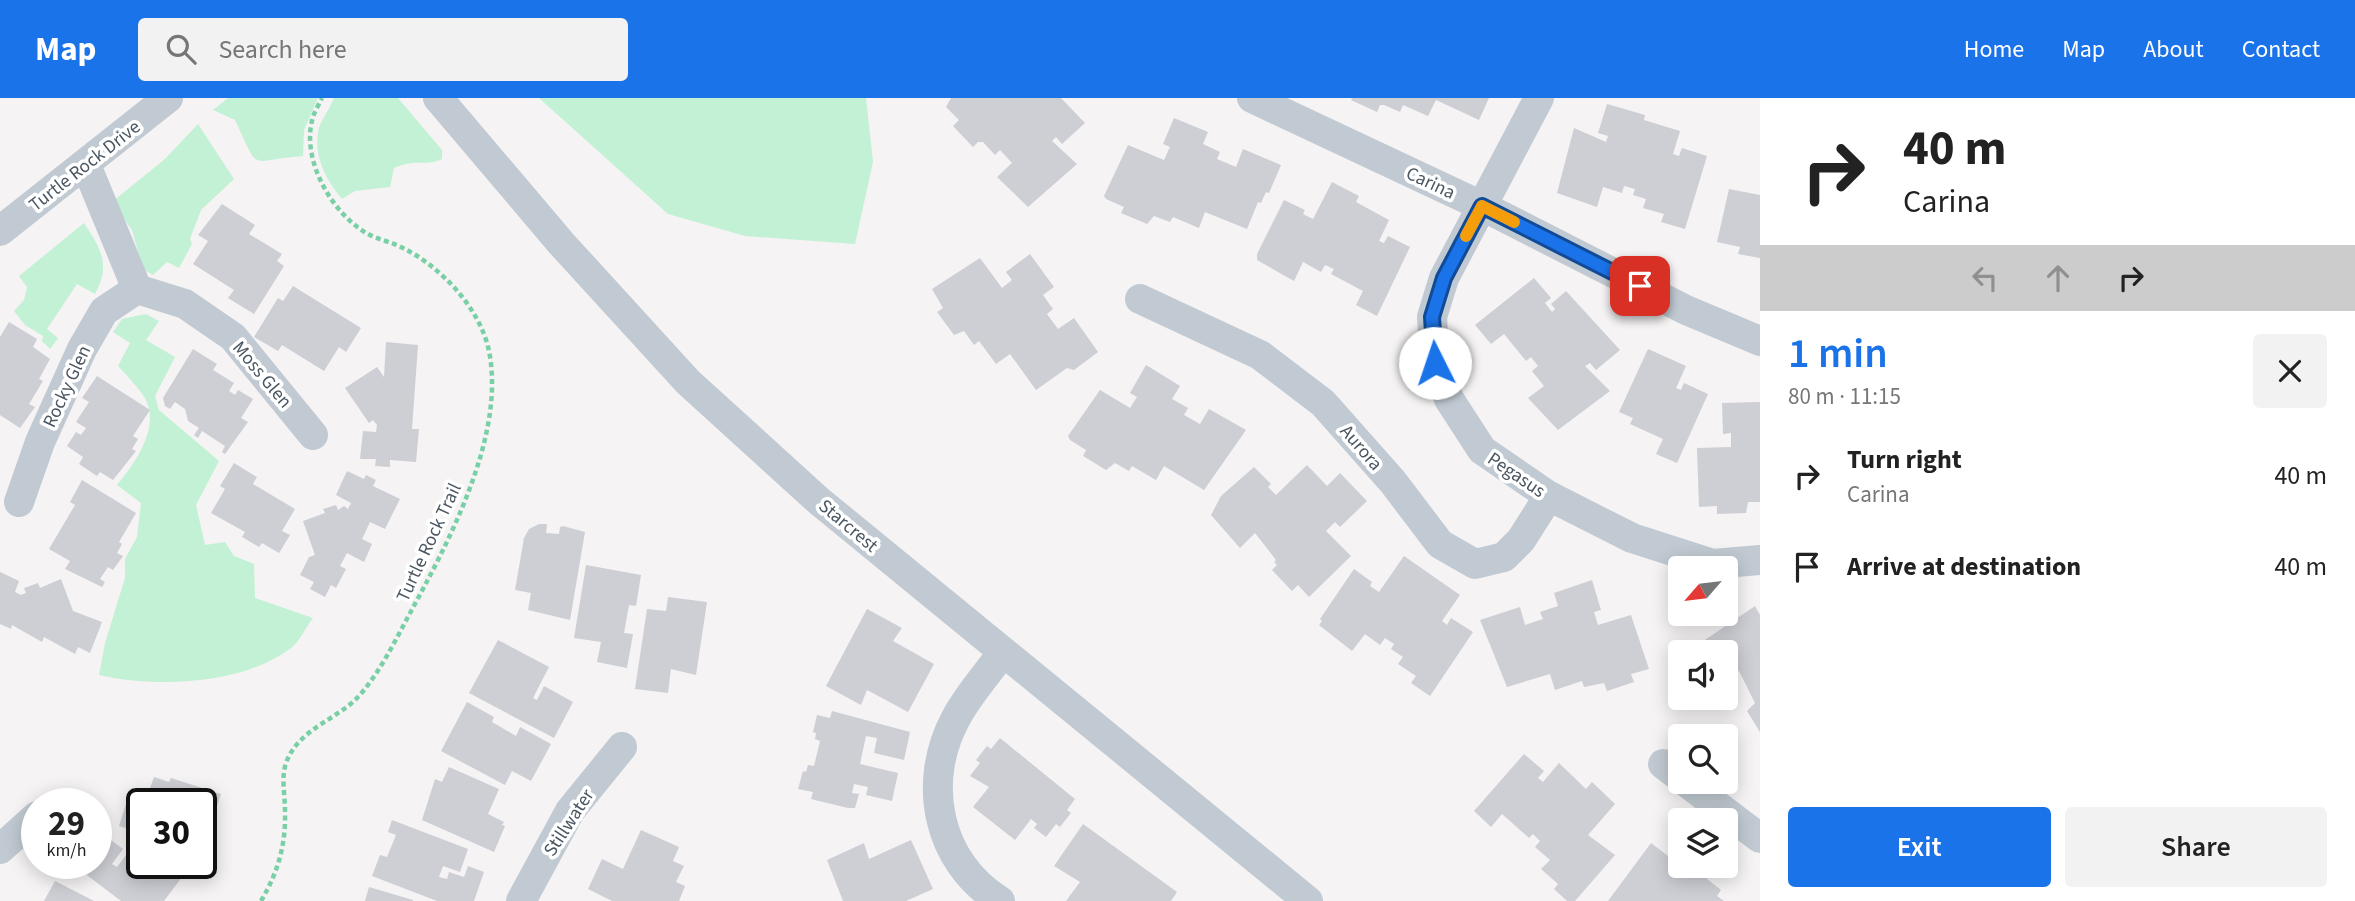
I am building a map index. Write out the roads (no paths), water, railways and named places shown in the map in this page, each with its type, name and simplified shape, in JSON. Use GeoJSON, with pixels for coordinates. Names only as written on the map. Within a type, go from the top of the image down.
{"type":"FeatureCollection","features":[{"type":"Feature","properties":{"kind":"street","name":"Turtle Rock Drive"},"geometry":{"type":"LineString","coordinates":[[0,231],[168,98]]}},
{"type":"Feature","properties":{"kind":"street","name":"Starcrest"},"geometry":{"type":"LineString","coordinates":[[438,98],[561,243],[688,382],[819,501],[1308,901]]}},
{"type":"Feature","properties":{"kind":"street","name":"Carina"},"geometry":{"type":"LineString","coordinates":[[1252,98],[1482,206],[1686,310],[1760,341]]}},
{"type":"Feature","properties":{"kind":"street","name":"Pegasus"},"geometry":{"type":"LineString","coordinates":[[1539,98],[1444,278],[1432,317],[1435,363],[1449,399],[1482,450],[1549,496],[1632,538],[1713,564],[1760,560]]}},
{"type":"Feature","properties":{"kind":"street"},"geometry":{"type":"LineString","coordinates":[[86,165],[137,289]]}},
{"type":"Feature","properties":{"kind":"street","name":"Moss Glen"},"geometry":{"type":"LineString","coordinates":[[137,289],[185,304],[233,337],[313,435]]}},
{"type":"Feature","properties":{"kind":"street","name":"Rocky Glen"},"geometry":{"type":"LineString","coordinates":[[19,502],[40,442],[82,349],[104,311],[137,289]]}},
{"type":"Feature","properties":{"kind":"street","name":"Aurora"},"geometry":{"type":"LineString","coordinates":[[1140,299],[1260,355],[1323,403],[1393,482],[1440,544],[1475,564],[1504,558],[1521,540],[1549,496]]}},
{"type":"Feature","properties":{"kind":"street"},"geometry":{"type":"LineString","coordinates":[[1000,901],[978,887],[955,858],[937,812],[938,763],[956,717],[1003,652]]}},
{"type":"Feature","properties":{"kind":"street","name":"Stillwater"},"geometry":{"type":"LineString","coordinates":[[522,901],[570,811],[622,747]]}},
{"type":"Feature","properties":{"kind":"street"},"geometry":{"type":"LineString","coordinates":[[1702,794],[1760,838]]}},
{"type":"Feature","properties":{"kind":"street"},"geometry":{"type":"LineString","coordinates":[[0,849],[21,830]]}}]}
